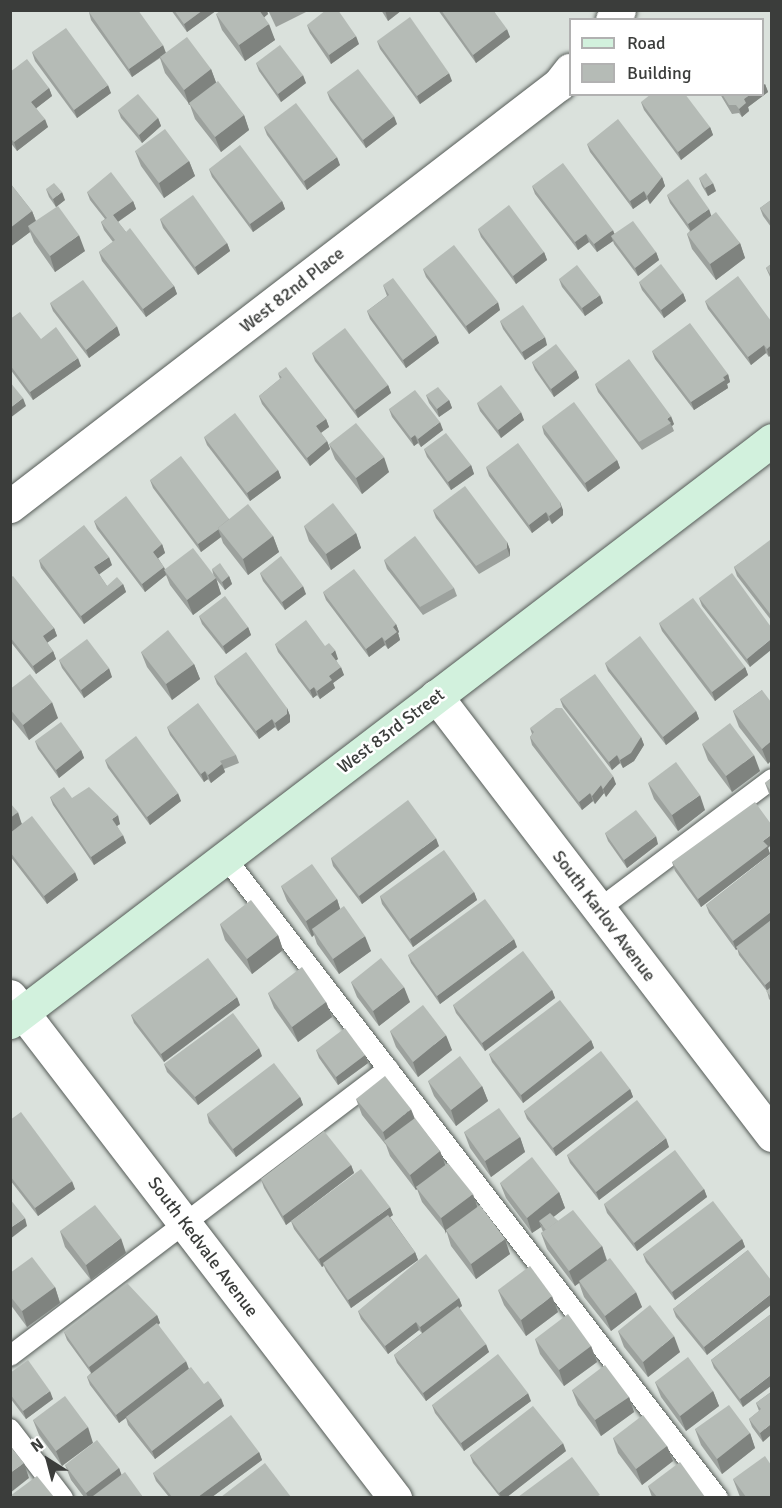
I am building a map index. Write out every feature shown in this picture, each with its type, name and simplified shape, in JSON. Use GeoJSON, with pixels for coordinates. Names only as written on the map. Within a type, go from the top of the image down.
{"type":"FeatureCollection","features":[{"type":"Feature","properties":{"kind":"street","name":"West 82nd Place"},"geometry":{"type":"LineString","coordinates":[[10,506],[560,84],[569,71]]}},
{"type":"Feature","properties":{"kind":"street","name":"West 83rd Street"},"geometry":{"type":"LineString","coordinates":[[15,1010],[225,857],[771,440]]}},
{"type":"Feature","properties":{"kind":"street","name":"South Karlov Avenue"},"geometry":{"type":"LineString","coordinates":[[436,696],[771,1136]]}},
{"type":"Feature","properties":{"kind":"street","name":"South Kedvale Avenue"},"geometry":{"type":"LineString","coordinates":[[15,1010],[185,1224],[395,1497]]}},
{"type":"Feature","properties":{"kind":"lane"},"geometry":{"type":"LineString","coordinates":[[599,909],[771,779]]}},
{"type":"Feature","properties":{"kind":"lane"},"geometry":{"type":"LineString","coordinates":[[225,857],[718,1497]]}},
{"type":"Feature","properties":{"kind":"lane"},"geometry":{"type":"LineString","coordinates":[[10,1356],[388,1069]]}},
{"type":"Feature","properties":{"kind":"lane"},"geometry":{"type":"LineString","coordinates":[[10,1429],[63,1497]]}},
{"type":"Feature","properties":{"kind":"building"},"geometry":{"type":"Polygon","coordinates":[[[91,10],[138,10],[163,45],[129,69],[89,12],[91,10]]]}},
{"type":"Feature","properties":{"kind":"building"},"geometry":{"type":"Polygon","coordinates":[[[174,10],[203,10],[184,24],[174,10]]]}},
{"type":"Feature","properties":{"kind":"building"},"geometry":{"type":"Polygon","coordinates":[[[221,10],[259,10],[269,24],[239,45],[216,14],[221,10]]]}},
{"type":"Feature","properties":{"kind":"building"},"geometry":{"type":"Polygon","coordinates":[[[326,10],[338,10],[356,36],[329,55],[307,25],[326,10]]]}},
{"type":"Feature","properties":{"kind":"building"},"geometry":{"type":"Polygon","coordinates":[[[441,10],[493,10],[507,29],[473,55],[441,10]]]}},
{"type":"Feature","properties":{"kind":"building"},"geometry":{"type":"Polygon","coordinates":[[[410,17],[449,73],[417,96],[377,41],[410,17]]]}},
{"type":"Feature","properties":{"kind":"building"},"geometry":{"type":"Polygon","coordinates":[[[66,28],[108,85],[74,110],[32,52],[66,28]]]}},
{"type":"Feature","properties":{"kind":"building"},"geometry":{"type":"Polygon","coordinates":[[[187,37],[211,69],[184,90],[160,57],[187,37]]]}},
{"type":"Feature","properties":{"kind":"building"},"geometry":{"type":"Polygon","coordinates":[[[280,45],[303,75],[278,94],[256,63],[280,45]]]}},
{"type":"Feature","properties":{"kind":"building"},"geometry":{"type":"Polygon","coordinates":[[[27,59],[49,88],[31,102],[45,119],[14,142],[10,138],[10,72],[27,59]]]}},
{"type":"Feature","properties":{"kind":"building"},"geometry":{"type":"Polygon","coordinates":[[[358,69],[394,116],[363,140],[327,92],[358,69]]]}},
{"type":"Feature","properties":{"kind":"building"},"geometry":{"type":"Polygon","coordinates":[[[218,81],[244,115],[215,137],[189,103],[218,81]]]}},
{"type":"Feature","properties":{"kind":"building"},"geometry":{"type":"Polygon","coordinates":[[[138,94],[158,118],[139,135],[118,110],[138,94]]]}},
{"type":"Feature","properties":{"kind":"building"},"geometry":{"type":"Polygon","coordinates":[[[648,96],[687,96],[710,127],[678,152],[641,102],[648,96]]]}},
{"type":"Feature","properties":{"kind":"building"},"geometry":{"type":"Polygon","coordinates":[[[723,96],[748,96],[744,99],[746,103],[739,109],[736,105],[729,105],[723,96]]]}},
{"type":"Feature","properties":{"kind":"building"},"geometry":{"type":"Polygon","coordinates":[[[296,103],[337,157],[304,181],[264,127],[296,103]]]}},
{"type":"Feature","properties":{"kind":"building"},"geometry":{"type":"Polygon","coordinates":[[[618,119],[662,177],[647,196],[644,191],[630,201],[587,144],[618,119]]]}},
{"type":"Feature","properties":{"kind":"building"},"geometry":{"type":"Polygon","coordinates":[[[165,129],[189,161],[159,183],[135,151],[165,129]]]}},
{"type":"Feature","properties":{"kind":"building"},"geometry":{"type":"Polygon","coordinates":[[[240,145],[282,201],[250,224],[209,169],[240,145]]]}},
{"type":"Feature","properties":{"kind":"building"},"geometry":{"type":"Polygon","coordinates":[[[563,163],[613,230],[594,244],[586,234],[575,242],[532,186],[563,163]]]}},
{"type":"Feature","properties":{"kind":"building"},"geometry":{"type":"Polygon","coordinates":[[[111,172],[133,201],[113,215],[126,232],[130,228],[174,286],[143,309],[99,252],[115,240],[101,222],[107,218],[87,192],[111,172]]]}},
{"type":"Feature","properties":{"kind":"building"},"geometry":{"type":"Polygon","coordinates":[[[706,173],[713,183],[705,188],[699,178],[706,173]]]}},
{"type":"Feature","properties":{"kind":"building"},"geometry":{"type":"Polygon","coordinates":[[[688,179],[709,209],[688,224],[667,195],[688,179]]]}},
{"type":"Feature","properties":{"kind":"building"},"geometry":{"type":"Polygon","coordinates":[[[10,183],[32,211],[10,228],[10,183]]]}},
{"type":"Feature","properties":{"kind":"building"},"geometry":{"type":"Polygon","coordinates":[[[54,183],[62,192],[53,199],[46,189],[54,183]]]}},
{"type":"Feature","properties":{"kind":"building"},"geometry":{"type":"Polygon","coordinates":[[[193,195],[227,243],[195,267],[160,219],[193,195]]]}},
{"type":"Feature","properties":{"kind":"building"},"geometry":{"type":"Polygon","coordinates":[[[771,200],[771,222],[760,208],[771,200]]]}},
{"type":"Feature","properties":{"kind":"building"},"geometry":{"type":"Polygon","coordinates":[[[509,205],[544,252],[513,276],[478,229],[509,205]]]}},
{"type":"Feature","properties":{"kind":"building"},"geometry":{"type":"Polygon","coordinates":[[[58,206],[79,235],[50,256],[28,226],[58,206]]]}},
{"type":"Feature","properties":{"kind":"building"},"geometry":{"type":"Polygon","coordinates":[[[716,212],[740,243],[710,264],[687,234],[716,212]]]}},
{"type":"Feature","properties":{"kind":"building"},"geometry":{"type":"Polygon","coordinates":[[[633,221],[656,252],[635,268],[611,236],[633,221]]]}},
{"type":"Feature","properties":{"kind":"building"},"geometry":{"type":"Polygon","coordinates":[[[454,245],[498,302],[466,326],[423,269],[454,245]]]}},
{"type":"Feature","properties":{"kind":"building"},"geometry":{"type":"Polygon","coordinates":[[[661,264],[683,293],[661,310],[639,282],[661,264]]]}},
{"type":"Feature","properties":{"kind":"building"},"geometry":{"type":"Polygon","coordinates":[[[771,264],[771,275],[766,268],[771,264]]]}},
{"type":"Feature","properties":{"kind":"building"},"geometry":{"type":"Polygon","coordinates":[[[577,265],[600,295],[582,308],[559,279],[577,265]]]}},
{"type":"Feature","properties":{"kind":"building"},"geometry":{"type":"Polygon","coordinates":[[[738,276],[771,321],[771,345],[767,349],[764,345],[748,357],[705,301],[738,276]]]}},
{"type":"Feature","properties":{"kind":"building"},"geometry":{"type":"Polygon","coordinates":[[[393,278],[436,335],[403,360],[367,311],[389,295],[383,285],[393,278]]]}},
{"type":"Feature","properties":{"kind":"building"},"geometry":{"type":"Polygon","coordinates":[[[83,280],[117,326],[86,350],[50,303],[83,280]]]}},
{"type":"Feature","properties":{"kind":"building"},"geometry":{"type":"Polygon","coordinates":[[[523,305],[545,337],[522,352],[500,321],[523,305]]]}},
{"type":"Feature","properties":{"kind":"building"},"geometry":{"type":"Polygon","coordinates":[[[20,312],[41,339],[56,327],[78,358],[30,392],[10,365],[10,319],[20,312]]]}},
{"type":"Feature","properties":{"kind":"building"},"geometry":{"type":"Polygon","coordinates":[[[690,323],[728,374],[723,377],[725,380],[691,402],[652,351],[690,323]]]}},
{"type":"Feature","properties":{"kind":"building"},"geometry":{"type":"Polygon","coordinates":[[[345,328],[388,385],[355,410],[312,353],[345,328]]]}},
{"type":"Feature","properties":{"kind":"building"},"geometry":{"type":"Polygon","coordinates":[[[556,344],[576,370],[551,389],[532,362],[556,344]]]}},
{"type":"Feature","properties":{"kind":"building"},"geometry":{"type":"Polygon","coordinates":[[[629,359],[671,416],[667,419],[671,423],[639,442],[595,384],[629,359]]]}},
{"type":"Feature","properties":{"kind":"building"},"geometry":{"type":"Polygon","coordinates":[[[286,367],[326,419],[316,426],[327,441],[307,458],[259,396],[282,377],[278,373],[286,367]]]}},
{"type":"Feature","properties":{"kind":"building"},"geometry":{"type":"Polygon","coordinates":[[[10,382],[23,398],[10,408],[10,382]]]}},
{"type":"Feature","properties":{"kind":"building"},"geometry":{"type":"Polygon","coordinates":[[[501,385],[521,412],[498,430],[477,403],[501,385]]]}},
{"type":"Feature","properties":{"kind":"building"},"geometry":{"type":"Polygon","coordinates":[[[438,387],[449,400],[437,409],[426,395],[438,387]]]}},
{"type":"Feature","properties":{"kind":"building"},"geometry":{"type":"Polygon","coordinates":[[[415,390],[440,422],[418,439],[415,435],[411,438],[389,409],[415,390]]]}},
{"type":"Feature","properties":{"kind":"building"},"geometry":{"type":"Polygon","coordinates":[[[574,402],[617,460],[585,483],[542,426],[574,402]]]}},
{"type":"Feature","properties":{"kind":"building"},"geometry":{"type":"Polygon","coordinates":[[[235,413],[278,470],[247,493],[204,437],[235,413]]]}},
{"type":"Feature","properties":{"kind":"building"},"geometry":{"type":"Polygon","coordinates":[[[356,423],[384,457],[356,478],[329,444],[356,423]]]}},
{"type":"Feature","properties":{"kind":"building"},"geometry":{"type":"Polygon","coordinates":[[[446,433],[471,465],[448,482],[424,449],[446,433]]]}},
{"type":"Feature","properties":{"kind":"building"},"geometry":{"type":"Polygon","coordinates":[[[518,443],[560,502],[561,507],[549,516],[546,512],[529,525],[486,467],[518,443]]]}},
{"type":"Feature","properties":{"kind":"building"},"geometry":{"type":"Polygon","coordinates":[[[181,456],[229,519],[198,544],[150,480],[181,456]]]}},
{"type":"Feature","properties":{"kind":"building"},"geometry":{"type":"Polygon","coordinates":[[[465,486],[507,542],[507,548],[476,566],[433,510],[465,486]]]}},
{"type":"Feature","properties":{"kind":"building"},"geometry":{"type":"Polygon","coordinates":[[[126,496],[162,544],[153,552],[164,567],[142,584],[94,521],[126,496]]]}},
{"type":"Feature","properties":{"kind":"building"},"geometry":{"type":"Polygon","coordinates":[[[333,503],[356,533],[326,554],[304,526],[333,503]]]}},
{"type":"Feature","properties":{"kind":"building"},"geometry":{"type":"Polygon","coordinates":[[[248,504],[273,536],[243,559],[218,528],[248,504]]]}},
{"type":"Feature","properties":{"kind":"building"},"geometry":{"type":"Polygon","coordinates":[[[84,525],[109,557],[94,567],[107,586],[117,577],[123,584],[81,616],[39,560],[84,525]]]}},
{"type":"Feature","properties":{"kind":"building"},"geometry":{"type":"Polygon","coordinates":[[[415,536],[454,588],[420,607],[384,560],[415,536]]]}},
{"type":"Feature","properties":{"kind":"building"},"geometry":{"type":"Polygon","coordinates":[[[770,540],[771,542],[771,615],[734,567],[770,540]]]}},
{"type":"Feature","properties":{"kind":"building"},"geometry":{"type":"Polygon","coordinates":[[[193,548],[216,578],[187,600],[164,570],[193,548]]]}},
{"type":"Feature","properties":{"kind":"building"},"geometry":{"type":"Polygon","coordinates":[[[281,556],[303,586],[282,602],[260,573],[281,556]]]}},
{"type":"Feature","properties":{"kind":"building"},"geometry":{"type":"Polygon","coordinates":[[[220,563],[229,576],[222,582],[212,569],[220,563]]]}},
{"type":"Feature","properties":{"kind":"building"},"geometry":{"type":"Polygon","coordinates":[[[354,569],[396,624],[393,627],[397,632],[385,641],[382,637],[366,649],[323,592],[354,569]]]}},
{"type":"Feature","properties":{"kind":"building"},"geometry":{"type":"Polygon","coordinates":[[[732,573],[771,627],[771,639],[747,659],[699,598],[732,573]]]}},
{"type":"Feature","properties":{"kind":"building"},"geometry":{"type":"Polygon","coordinates":[[[13,576],[54,628],[43,636],[53,651],[33,666],[10,637],[10,578],[13,576]]]}},
{"type":"Feature","properties":{"kind":"building"},"geometry":{"type":"Polygon","coordinates":[[[225,596],[248,627],[223,646],[199,616],[225,596]]]}},
{"type":"Feature","properties":{"kind":"building"},"geometry":{"type":"Polygon","coordinates":[[[693,598],[745,667],[712,692],[659,623],[693,598]]]}},
{"type":"Feature","properties":{"kind":"building"},"geometry":{"type":"Polygon","coordinates":[[[306,620],[325,646],[329,643],[335,650],[331,654],[341,667],[329,676],[332,680],[317,691],[314,687],[310,690],[275,644],[306,620]]]}},
{"type":"Feature","properties":{"kind":"building"},"geometry":{"type":"Polygon","coordinates":[[[168,630],[194,664],[166,684],[141,652],[168,630]]]}},
{"type":"Feature","properties":{"kind":"building"},"geometry":{"type":"Polygon","coordinates":[[[640,636],[696,711],[663,737],[605,663],[640,636]]]}},
{"type":"Feature","properties":{"kind":"building"},"geometry":{"type":"Polygon","coordinates":[[[87,639],[109,668],[81,690],[59,660],[87,639]]]}},
{"type":"Feature","properties":{"kind":"building"},"geometry":{"type":"Polygon","coordinates":[[[246,652],[287,708],[287,714],[275,723],[272,719],[256,731],[214,676],[246,652]]]}},
{"type":"Feature","properties":{"kind":"building"},"geometry":{"type":"Polygon","coordinates":[[[30,674],[52,702],[23,725],[10,709],[10,689],[30,674]]]}},
{"type":"Feature","properties":{"kind":"building"},"geometry":{"type":"Polygon","coordinates":[[[595,674],[641,737],[631,753],[620,760],[617,755],[609,762],[560,699],[595,674]]]}},
{"type":"Feature","properties":{"kind":"building"},"geometry":{"type":"Polygon","coordinates":[[[762,690],[771,702],[771,741],[762,749],[733,711],[762,690]]]}},
{"type":"Feature","properties":{"kind":"building"},"geometry":{"type":"Polygon","coordinates":[[[198,703],[236,755],[220,761],[222,764],[208,775],[205,771],[201,774],[167,727],[198,703]]]}},
{"type":"Feature","properties":{"kind":"building"},"geometry":{"type":"Polygon","coordinates":[[[556,708],[562,708],[613,776],[603,789],[601,785],[592,796],[590,793],[579,802],[530,737],[534,732],[530,728],[556,708]]]}},
{"type":"Feature","properties":{"kind":"building"},"geometry":{"type":"Polygon","coordinates":[[[61,722],[81,750],[56,770],[35,741],[61,722]]]}},
{"type":"Feature","properties":{"kind":"building"},"geometry":{"type":"Polygon","coordinates":[[[730,723],[754,755],[726,776],[702,744],[730,723]]]}},
{"type":"Feature","properties":{"kind":"building"},"geometry":{"type":"Polygon","coordinates":[[[136,736],[178,793],[147,817],[105,760],[136,736]]]}},
{"type":"Feature","properties":{"kind":"building"},"geometry":{"type":"Polygon","coordinates":[[[676,762],[700,795],[672,815],[648,783],[676,762]]]}},
{"type":"Feature","properties":{"kind":"building"},"geometry":{"type":"Polygon","coordinates":[[[771,778],[771,791],[765,783],[771,778]]]}},
{"type":"Feature","properties":{"kind":"building"},"geometry":{"type":"Polygon","coordinates":[[[64,787],[72,798],[89,787],[118,815],[112,819],[123,835],[91,857],[50,797],[64,787]]]}},
{"type":"Feature","properties":{"kind":"building"},"geometry":{"type":"Polygon","coordinates":[[[408,800],[436,838],[359,896],[331,858],[408,800]]]}},
{"type":"Feature","properties":{"kind":"building"},"geometry":{"type":"Polygon","coordinates":[[[755,802],[771,824],[771,835],[763,841],[768,846],[698,899],[672,862],[755,802]]]}},
{"type":"Feature","properties":{"kind":"building"},"geometry":{"type":"Polygon","coordinates":[[[10,803],[18,812],[10,818],[10,803]]]}},
{"type":"Feature","properties":{"kind":"building"},"geometry":{"type":"Polygon","coordinates":[[[636,810],[656,836],[624,860],[605,833],[636,810]]]}},
{"type":"Feature","properties":{"kind":"building"},"geometry":{"type":"Polygon","coordinates":[[[32,816],[75,872],[44,896],[10,852],[10,833],[32,816]]]}},
{"type":"Feature","properties":{"kind":"building"},"geometry":{"type":"Polygon","coordinates":[[[444,850],[474,892],[410,939],[380,896],[444,850]]]}},
{"type":"Feature","properties":{"kind":"building"},"geometry":{"type":"Polygon","coordinates":[[[771,854],[771,912],[733,941],[706,905],[771,854]]]}},
{"type":"Feature","properties":{"kind":"building"},"geometry":{"type":"Polygon","coordinates":[[[312,864],[337,899],[306,921],[281,886],[312,864]]]}},
{"type":"Feature","properties":{"kind":"building"},"geometry":{"type":"Polygon","coordinates":[[[485,899],[514,939],[437,996],[408,955],[485,899]]]}},
{"type":"Feature","properties":{"kind":"building"},"geometry":{"type":"Polygon","coordinates":[[[251,900],[278,935],[247,959],[220,924],[251,900]]]}},
{"type":"Feature","properties":{"kind":"building"},"geometry":{"type":"Polygon","coordinates":[[[344,906],[365,936],[333,959],[312,929],[344,906]]]}},
{"type":"Feature","properties":{"kind":"building"},"geometry":{"type":"Polygon","coordinates":[[[771,920],[771,980],[765,985],[736,947],[771,920]]]}},
{"type":"Feature","properties":{"kind":"building"},"geometry":{"type":"Polygon","coordinates":[[[523,951],[552,990],[482,1043],[453,1005],[523,951]]]}},
{"type":"Feature","properties":{"kind":"building"},"geometry":{"type":"Polygon","coordinates":[[[208,958],[237,997],[161,1054],[131,1015],[208,958]]]}},
{"type":"Feature","properties":{"kind":"building"},"geometry":{"type":"Polygon","coordinates":[[[381,958],[404,987],[373,1011],[351,982],[381,958]]]}},
{"type":"Feature","properties":{"kind":"building"},"geometry":{"type":"Polygon","coordinates":[[[302,967],[326,1002],[292,1027],[268,993],[302,967]]]}},
{"type":"Feature","properties":{"kind":"building"},"geometry":{"type":"Polygon","coordinates":[[[771,987],[771,997],[766,991],[771,987]]]}},
{"type":"Feature","properties":{"kind":"building"},"geometry":{"type":"Polygon","coordinates":[[[560,1000],[591,1040],[521,1095],[489,1054],[560,1000]]]}},
{"type":"Feature","properties":{"kind":"building"},"geometry":{"type":"Polygon","coordinates":[[[423,1005],[446,1035],[413,1062],[390,1031],[423,1005]]]}},
{"type":"Feature","properties":{"kind":"building"},"geometry":{"type":"Polygon","coordinates":[[[233,1013],[259,1048],[195,1097],[164,1064],[233,1013]]]}},
{"type":"Feature","properties":{"kind":"building"},"geometry":{"type":"Polygon","coordinates":[[[345,1028],[365,1055],[336,1077],[316,1050],[345,1028]]]}},
{"type":"Feature","properties":{"kind":"building"},"geometry":{"type":"Polygon","coordinates":[[[601,1051],[630,1089],[553,1148],[524,1111],[601,1051]]]}},
{"type":"Feature","properties":{"kind":"building"},"geometry":{"type":"Polygon","coordinates":[[[460,1056],[482,1086],[451,1110],[428,1081],[460,1056]]]}},
{"type":"Feature","properties":{"kind":"building"},"geometry":{"type":"Polygon","coordinates":[[[274,1063],[300,1097],[233,1149],[207,1114],[274,1063]]]}},
{"type":"Feature","properties":{"kind":"building"},"geometry":{"type":"Polygon","coordinates":[[[385,1076],[411,1109],[383,1132],[356,1099],[385,1076]]]}},
{"type":"Feature","properties":{"kind":"building"},"geometry":{"type":"Polygon","coordinates":[[[637,1100],[666,1138],[596,1192],[567,1155],[637,1100]]]}},
{"type":"Feature","properties":{"kind":"building"},"geometry":{"type":"Polygon","coordinates":[[[499,1108],[520,1137],[485,1161],[464,1132],[499,1108]]]}},
{"type":"Feature","properties":{"kind":"building"},"geometry":{"type":"Polygon","coordinates":[[[21,1112],[72,1181],[35,1208],[10,1176],[10,1120],[21,1112]]]}},
{"type":"Feature","properties":{"kind":"building"},"geometry":{"type":"Polygon","coordinates":[[[415,1118],[440,1151],[410,1175],[384,1141],[415,1118]]]}},
{"type":"Feature","properties":{"kind":"building"},"geometry":{"type":"Polygon","coordinates":[[[324,1131],[351,1165],[283,1216],[261,1179],[324,1131]]]}},
{"type":"Feature","properties":{"kind":"building"},"geometry":{"type":"Polygon","coordinates":[[[675,1150],[704,1189],[634,1243],[604,1204],[675,1150]]]}},
{"type":"Feature","properties":{"kind":"building"},"geometry":{"type":"Polygon","coordinates":[[[532,1157],[559,1192],[527,1218],[500,1183],[532,1157]]]}},
{"type":"Feature","properties":{"kind":"building"},"geometry":{"type":"Polygon","coordinates":[[[448,1163],[473,1194],[441,1218],[416,1187],[448,1163]]]}},
{"type":"Feature","properties":{"kind":"building"},"geometry":{"type":"Polygon","coordinates":[[[361,1169],[390,1207],[319,1259],[291,1221],[361,1169]]]}},
{"type":"Feature","properties":{"kind":"building"},"geometry":{"type":"Polygon","coordinates":[[[10,1199],[25,1218],[10,1228],[10,1199]]]}},
{"type":"Feature","properties":{"kind":"building"},"geometry":{"type":"Polygon","coordinates":[[[713,1201],[742,1239],[672,1292],[643,1254],[713,1201]]]}},
{"type":"Feature","properties":{"kind":"building"},"geometry":{"type":"Polygon","coordinates":[[[95,1205],[121,1238],[86,1265],[60,1231],[95,1205]]]}},
{"type":"Feature","properties":{"kind":"building"},"geometry":{"type":"Polygon","coordinates":[[[480,1205],[505,1239],[471,1264],[446,1230],[480,1205]]]}},
{"type":"Feature","properties":{"kind":"building"},"geometry":{"type":"Polygon","coordinates":[[[573,1210],[602,1246],[569,1271],[541,1233],[573,1210]]]}},
{"type":"Feature","properties":{"kind":"building"},"geometry":{"type":"Polygon","coordinates":[[[550,1213],[558,1221],[546,1230],[539,1221],[550,1213]]]}},
{"type":"Feature","properties":{"kind":"building"},"geometry":{"type":"Polygon","coordinates":[[[388,1215],[415,1252],[348,1300],[323,1263],[388,1215]]]}},
{"type":"Feature","properties":{"kind":"building"},"geometry":{"type":"Polygon","coordinates":[[[748,1250],[771,1280],[771,1294],[704,1347],[673,1309],[748,1250]]]}},
{"type":"Feature","properties":{"kind":"building"},"geometry":{"type":"Polygon","coordinates":[[[426,1254],[459,1298],[420,1327],[416,1322],[385,1346],[358,1311],[426,1254]]]}},
{"type":"Feature","properties":{"kind":"building"},"geometry":{"type":"Polygon","coordinates":[[[32,1257],[55,1287],[22,1311],[10,1296],[10,1273],[32,1257]]]}},
{"type":"Feature","properties":{"kind":"building"},"geometry":{"type":"Polygon","coordinates":[[[610,1258],[636,1292],[605,1316],[579,1281],[610,1258]]]}},
{"type":"Feature","properties":{"kind":"building"},"geometry":{"type":"Polygon","coordinates":[[[530,1266],[552,1296],[521,1320],[498,1290],[530,1266]]]}},
{"type":"Feature","properties":{"kind":"building"},"geometry":{"type":"Polygon","coordinates":[[[127,1283],[157,1315],[89,1367],[64,1332],[127,1283]]]}},
{"type":"Feature","properties":{"kind":"building"},"geometry":{"type":"Polygon","coordinates":[[[650,1305],[674,1336],[643,1362],[618,1331],[650,1305]]]}},
{"type":"Feature","properties":{"kind":"building"},"geometry":{"type":"Polygon","coordinates":[[[458,1306],[486,1344],[423,1393],[394,1355],[458,1306]]]}},
{"type":"Feature","properties":{"kind":"building"},"geometry":{"type":"Polygon","coordinates":[[[568,1314],[591,1346],[559,1370],[535,1339],[568,1314]]]}},
{"type":"Feature","properties":{"kind":"building"},"geometry":{"type":"Polygon","coordinates":[[[771,1314],[771,1375],[740,1399],[711,1360],[771,1314]]]}},
{"type":"Feature","properties":{"kind":"building"},"geometry":{"type":"Polygon","coordinates":[[[157,1323],[186,1361],[116,1415],[87,1377],[157,1323]]]}},
{"type":"Feature","properties":{"kind":"building"},"geometry":{"type":"Polygon","coordinates":[[[498,1354],[528,1393],[461,1443],[432,1405],[498,1354]]]}},
{"type":"Feature","properties":{"kind":"building"},"geometry":{"type":"Polygon","coordinates":[[[688,1357],[713,1391],[680,1416],[655,1382],[688,1357]]]}},
{"type":"Feature","properties":{"kind":"building"},"geometry":{"type":"Polygon","coordinates":[[[28,1360],[50,1391],[23,1411],[10,1394],[10,1373],[28,1360]]]}},
{"type":"Feature","properties":{"kind":"building"},"geometry":{"type":"Polygon","coordinates":[[[605,1365],[629,1397],[595,1420],[572,1390],[605,1365]]]}},
{"type":"Feature","properties":{"kind":"building"},"geometry":{"type":"Polygon","coordinates":[[[191,1367],[204,1384],[208,1381],[221,1398],[152,1451],[126,1417],[191,1367]]]}},
{"type":"Feature","properties":{"kind":"building"},"geometry":{"type":"Polygon","coordinates":[[[771,1392],[771,1424],[760,1433],[749,1419],[761,1409],[756,1403],[771,1392]]]}},
{"type":"Feature","properties":{"kind":"building"},"geometry":{"type":"Polygon","coordinates":[[[65,1396],[88,1427],[56,1451],[33,1420],[65,1396]]]}},
{"type":"Feature","properties":{"kind":"building"},"geometry":{"type":"Polygon","coordinates":[[[729,1405],[750,1433],[717,1459],[695,1429],[729,1405]]]}},
{"type":"Feature","properties":{"kind":"building"},"geometry":{"type":"Polygon","coordinates":[[[533,1406],[563,1443],[499,1493],[470,1455],[533,1406]]]}},
{"type":"Feature","properties":{"kind":"building"},"geometry":{"type":"Polygon","coordinates":[[[231,1415],[259,1452],[198,1497],[172,1497],[153,1473],[231,1415]]]}},
{"type":"Feature","properties":{"kind":"building"},"geometry":{"type":"Polygon","coordinates":[[[643,1415],[667,1446],[636,1469],[613,1438],[643,1415]]]}},
{"type":"Feature","properties":{"kind":"building"},"geometry":{"type":"Polygon","coordinates":[[[97,1440],[119,1468],[86,1493],[65,1465],[97,1440]]]}},
{"type":"Feature","properties":{"kind":"building"},"geometry":{"type":"Polygon","coordinates":[[[10,1446],[24,1463],[10,1473],[10,1446]]]}},
{"type":"Feature","properties":{"kind":"building"},"geometry":{"type":"Polygon","coordinates":[[[765,1456],[771,1465],[771,1497],[746,1497],[733,1479],[765,1456]]]}},
{"type":"Feature","properties":{"kind":"building"},"geometry":{"type":"Polygon","coordinates":[[[572,1457],[600,1495],[596,1497],[518,1497],[572,1457]]]}},
{"type":"Feature","properties":{"kind":"building"},"geometry":{"type":"Polygon","coordinates":[[[680,1462],[705,1497],[657,1497],[648,1486],[680,1462]]]}},
{"type":"Feature","properties":{"kind":"building"},"geometry":{"type":"Polygon","coordinates":[[[265,1463],[291,1497],[221,1497],[265,1463]]]}},
{"type":"Feature","properties":{"kind":"building"},"geometry":{"type":"Polygon","coordinates":[[[125,1472],[143,1497],[93,1496],[125,1472]]]}},
{"type":"Feature","properties":{"kind":"building"},"geometry":{"type":"Polygon","coordinates":[[[37,1476],[54,1497],[10,1497],[10,1496],[37,1476]]]}}]}
